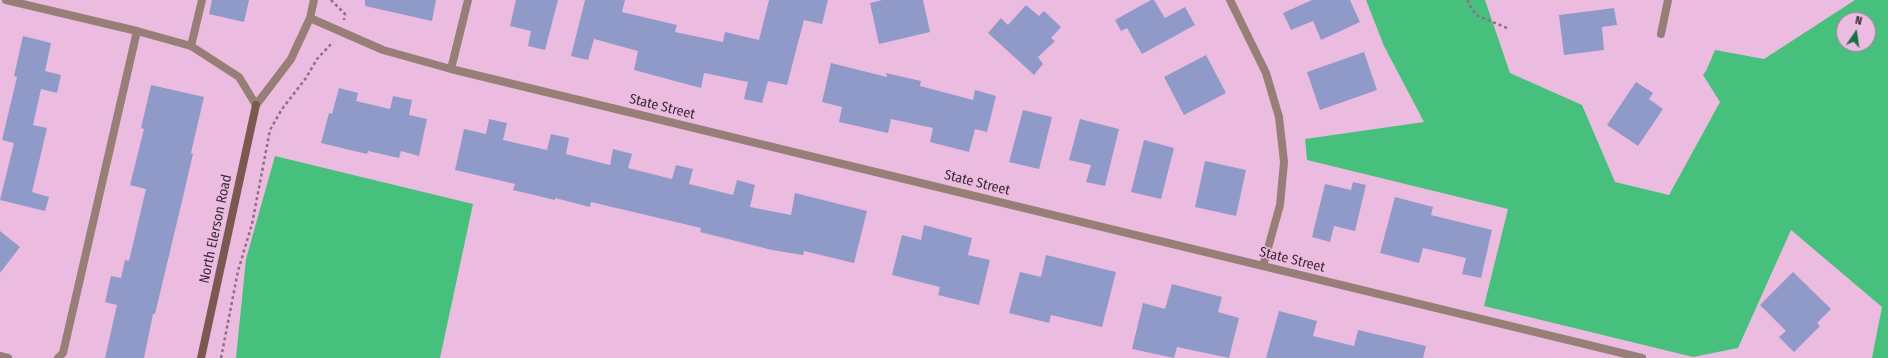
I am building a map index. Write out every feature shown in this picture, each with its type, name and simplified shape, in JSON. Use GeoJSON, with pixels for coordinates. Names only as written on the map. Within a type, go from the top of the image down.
{"type":"FeatureCollection","features":[{"type":"Feature","properties":{"kind":"street"},"geometry":{"type":"LineString","coordinates":[[6,0],[137,31],[191,46],[239,77],[256,105],[291,59],[310,18],[314,0]]}},
{"type":"Feature","properties":{"kind":"street"},"geometry":{"type":"LineString","coordinates":[[191,46],[202,0]]}},
{"type":"Feature","properties":{"kind":"street"},"geometry":{"type":"LineString","coordinates":[[451,69],[468,0]]}},
{"type":"Feature","properties":{"kind":"street"},"geometry":{"type":"LineString","coordinates":[[1230,0],[1266,72],[1280,124],[1284,162],[1280,205],[1264,266]]}},
{"type":"Feature","properties":{"kind":"street"},"geometry":{"type":"LineString","coordinates":[[1661,34],[1668,0]]}},
{"type":"Feature","properties":{"kind":"street","name":"State Street"},"geometry":{"type":"LineString","coordinates":[[310,18],[383,50],[451,69],[1642,358]]}},
{"type":"Feature","properties":{"kind":"street"},"geometry":{"type":"LineString","coordinates":[[58,358],[63,353],[137,31]]}},
{"type":"Feature","properties":{"kind":"street","name":"North Elerson Road"},"geometry":{"type":"LineString","coordinates":[[201,358],[256,105]]}},
{"type":"Feature","properties":{"kind":"street"},"geometry":{"type":"LineString","coordinates":[[0,356],[8,358]]}},
{"type":"Feature","properties":{"kind":"path"},"geometry":{"type":"LineString","coordinates":[[222,358],[238,271],[252,224],[270,130],[282,109],[306,78],[316,59],[328,48],[341,32],[345,14],[331,0]]}},
{"type":"Feature","properties":{"kind":"path"},"geometry":{"type":"LineString","coordinates":[[1468,0],[1468,3],[1476,15],[1507,28]]}},
{"type":"Feature","properties":{"kind":"green space"},"geometry":{"type":"Polygon","coordinates":[[[1366,0],[1485,0],[1510,73],[1582,105],[1615,182],[1669,195],[1720,102],[1703,75],[1715,50],[1764,59],[1836,12],[1836,52],[1876,52],[1876,12],[1836,12],[1855,0],[1888,0],[1888,358],[1872,358],[1882,307],[1791,230],[1738,348],[1693,357],[1484,306],[1508,209],[1307,160],[1305,139],[1424,122],[1384,46],[1366,0]]]}},
{"type":"Feature","properties":{"kind":"green space"},"geometry":{"type":"Polygon","coordinates":[[[275,156],[473,204],[440,358],[236,358],[246,259],[275,156]]]}},
{"type":"Feature","properties":{"kind":"building"},"geometry":{"type":"Polygon","coordinates":[[[212,0],[249,0],[244,22],[209,14],[212,0]]]}},
{"type":"Feature","properties":{"kind":"building"},"geometry":{"type":"Polygon","coordinates":[[[365,0],[436,0],[432,21],[365,6],[365,0]]]}},
{"type":"Feature","properties":{"kind":"building"},"geometry":{"type":"Polygon","coordinates":[[[516,0],[558,0],[545,50],[528,46],[531,31],[510,26],[516,0]]]}},
{"type":"Feature","properties":{"kind":"building"},"geometry":{"type":"Polygon","coordinates":[[[585,0],[625,0],[622,12],[677,25],[675,32],[723,42],[725,32],[759,40],[769,0],[828,0],[822,24],[804,20],[787,85],[768,81],[762,103],[744,99],[748,82],[704,73],[701,88],[634,70],[638,51],[594,39],[588,60],[571,56],[585,0]]]}},
{"type":"Feature","properties":{"kind":"building"},"geometry":{"type":"Polygon","coordinates":[[[882,0],[923,0],[930,32],[879,44],[870,3],[882,0]]]}},
{"type":"Feature","properties":{"kind":"building"},"geometry":{"type":"Polygon","coordinates":[[[1151,0],[1154,0],[1165,18],[1185,7],[1195,25],[1142,54],[1127,28],[1121,31],[1115,20],[1151,0]]]}},
{"type":"Feature","properties":{"kind":"building"},"geometry":{"type":"Polygon","coordinates":[[[1312,0],[1350,0],[1360,22],[1321,40],[1313,21],[1291,30],[1283,13],[1312,0]]]}},
{"type":"Feature","properties":{"kind":"building"},"geometry":{"type":"Polygon","coordinates":[[[1026,5],[1039,16],[1044,11],[1061,27],[1051,38],[1055,41],[1038,57],[1043,64],[1034,75],[988,33],[1001,18],[1008,25],[1026,5]]]}},
{"type":"Feature","properties":{"kind":"building"},"geometry":{"type":"Polygon","coordinates":[[[1614,8],[1617,25],[1602,27],[1604,50],[1564,55],[1559,15],[1614,8]]]}},
{"type":"Feature","properties":{"kind":"building"},"geometry":{"type":"Polygon","coordinates":[[[23,36],[51,43],[45,71],[61,75],[57,93],[41,89],[33,125],[47,128],[32,192],[49,197],[45,211],[0,200],[14,143],[2,140],[17,77],[14,76],[23,36]]]}},
{"type":"Feature","properties":{"kind":"building"},"geometry":{"type":"Polygon","coordinates":[[[1364,52],[1377,90],[1320,110],[1307,72],[1364,52]]]}},
{"type":"Feature","properties":{"kind":"building"},"geometry":{"type":"Polygon","coordinates":[[[1206,55],[1226,93],[1184,115],[1164,77],[1206,55]]]}},
{"type":"Feature","properties":{"kind":"building"},"geometry":{"type":"Polygon","coordinates":[[[831,63],[887,77],[886,73],[921,81],[920,86],[973,100],[975,90],[996,96],[987,132],[975,129],[969,152],[930,142],[933,128],[891,119],[888,133],[839,122],[842,107],[822,102],[831,63]]]}},
{"type":"Feature","properties":{"kind":"building"},"geometry":{"type":"Polygon","coordinates":[[[1636,82],[1653,93],[1649,99],[1663,109],[1638,146],[1607,125],[1636,82]]]}},
{"type":"Feature","properties":{"kind":"building"},"geometry":{"type":"Polygon","coordinates":[[[151,85],[204,97],[191,153],[193,154],[155,314],[153,314],[144,358],[105,358],[117,305],[105,302],[111,276],[121,278],[125,260],[129,261],[146,189],[130,185],[144,129],[141,128],[151,85]]]}},
{"type":"Feature","properties":{"kind":"building"},"geometry":{"type":"Polygon","coordinates":[[[339,88],[358,93],[356,101],[390,109],[393,96],[412,100],[409,115],[427,119],[419,156],[401,151],[399,158],[368,151],[367,154],[321,143],[329,113],[332,114],[339,88]]]}},
{"type":"Feature","properties":{"kind":"building"},"geometry":{"type":"Polygon","coordinates":[[[1023,110],[1052,117],[1039,169],[1009,162],[1023,110]]]}},
{"type":"Feature","properties":{"kind":"building"},"geometry":{"type":"Polygon","coordinates":[[[489,119],[507,123],[503,140],[547,150],[551,134],[569,138],[566,154],[610,165],[613,149],[632,154],[628,168],[672,179],[676,165],[693,169],[689,184],[733,195],[737,180],[755,185],[750,207],[791,215],[795,193],[867,211],[854,263],[804,251],[803,255],[772,250],[700,232],[701,228],[591,202],[590,207],[555,198],[555,200],[513,190],[515,184],[455,170],[464,129],[486,134],[489,119]]]}},
{"type":"Feature","properties":{"kind":"building"},"geometry":{"type":"Polygon","coordinates":[[[1080,119],[1119,129],[1105,186],[1086,182],[1091,165],[1069,160],[1080,119]]]}},
{"type":"Feature","properties":{"kind":"building"},"geometry":{"type":"Polygon","coordinates":[[[1144,140],[1174,148],[1161,199],[1131,192],[1144,140]]]}},
{"type":"Feature","properties":{"kind":"building"},"geometry":{"type":"Polygon","coordinates":[[[1205,161],[1246,170],[1236,216],[1195,207],[1205,161]]]}},
{"type":"Feature","properties":{"kind":"building"},"geometry":{"type":"Polygon","coordinates":[[[1353,182],[1366,185],[1355,231],[1334,226],[1330,242],[1312,237],[1325,184],[1351,190],[1353,182]]]}},
{"type":"Feature","properties":{"kind":"building"},"geometry":{"type":"Polygon","coordinates":[[[1395,197],[1433,207],[1431,215],[1492,230],[1481,278],[1462,274],[1466,258],[1423,248],[1419,263],[1380,253],[1395,197]]]}},
{"type":"Feature","properties":{"kind":"building"},"geometry":{"type":"Polygon","coordinates":[[[924,225],[972,238],[968,255],[990,260],[979,305],[938,295],[940,287],[892,275],[902,235],[921,240],[924,225]]]}},
{"type":"Feature","properties":{"kind":"building"},"geometry":{"type":"Polygon","coordinates":[[[0,231],[20,247],[0,273],[0,231]]]}},
{"type":"Feature","properties":{"kind":"building"},"geometry":{"type":"Polygon","coordinates":[[[1046,255],[1116,272],[1102,327],[1051,315],[1049,323],[1009,313],[1020,272],[1041,277],[1046,255]]]}},
{"type":"Feature","properties":{"kind":"building"},"geometry":{"type":"Polygon","coordinates":[[[1793,272],[1831,309],[1817,323],[1820,326],[1794,352],[1779,337],[1786,331],[1760,305],[1793,272]]]}},
{"type":"Feature","properties":{"kind":"building"},"geometry":{"type":"Polygon","coordinates":[[[1172,284],[1222,297],[1218,312],[1239,318],[1229,358],[1177,347],[1174,358],[1132,349],[1143,303],[1165,309],[1172,284]]]}},
{"type":"Feature","properties":{"kind":"building"},"geometry":{"type":"Polygon","coordinates":[[[1279,311],[1317,321],[1313,336],[1354,346],[1358,330],[1426,346],[1423,358],[1266,358],[1279,311]]]}}]}
